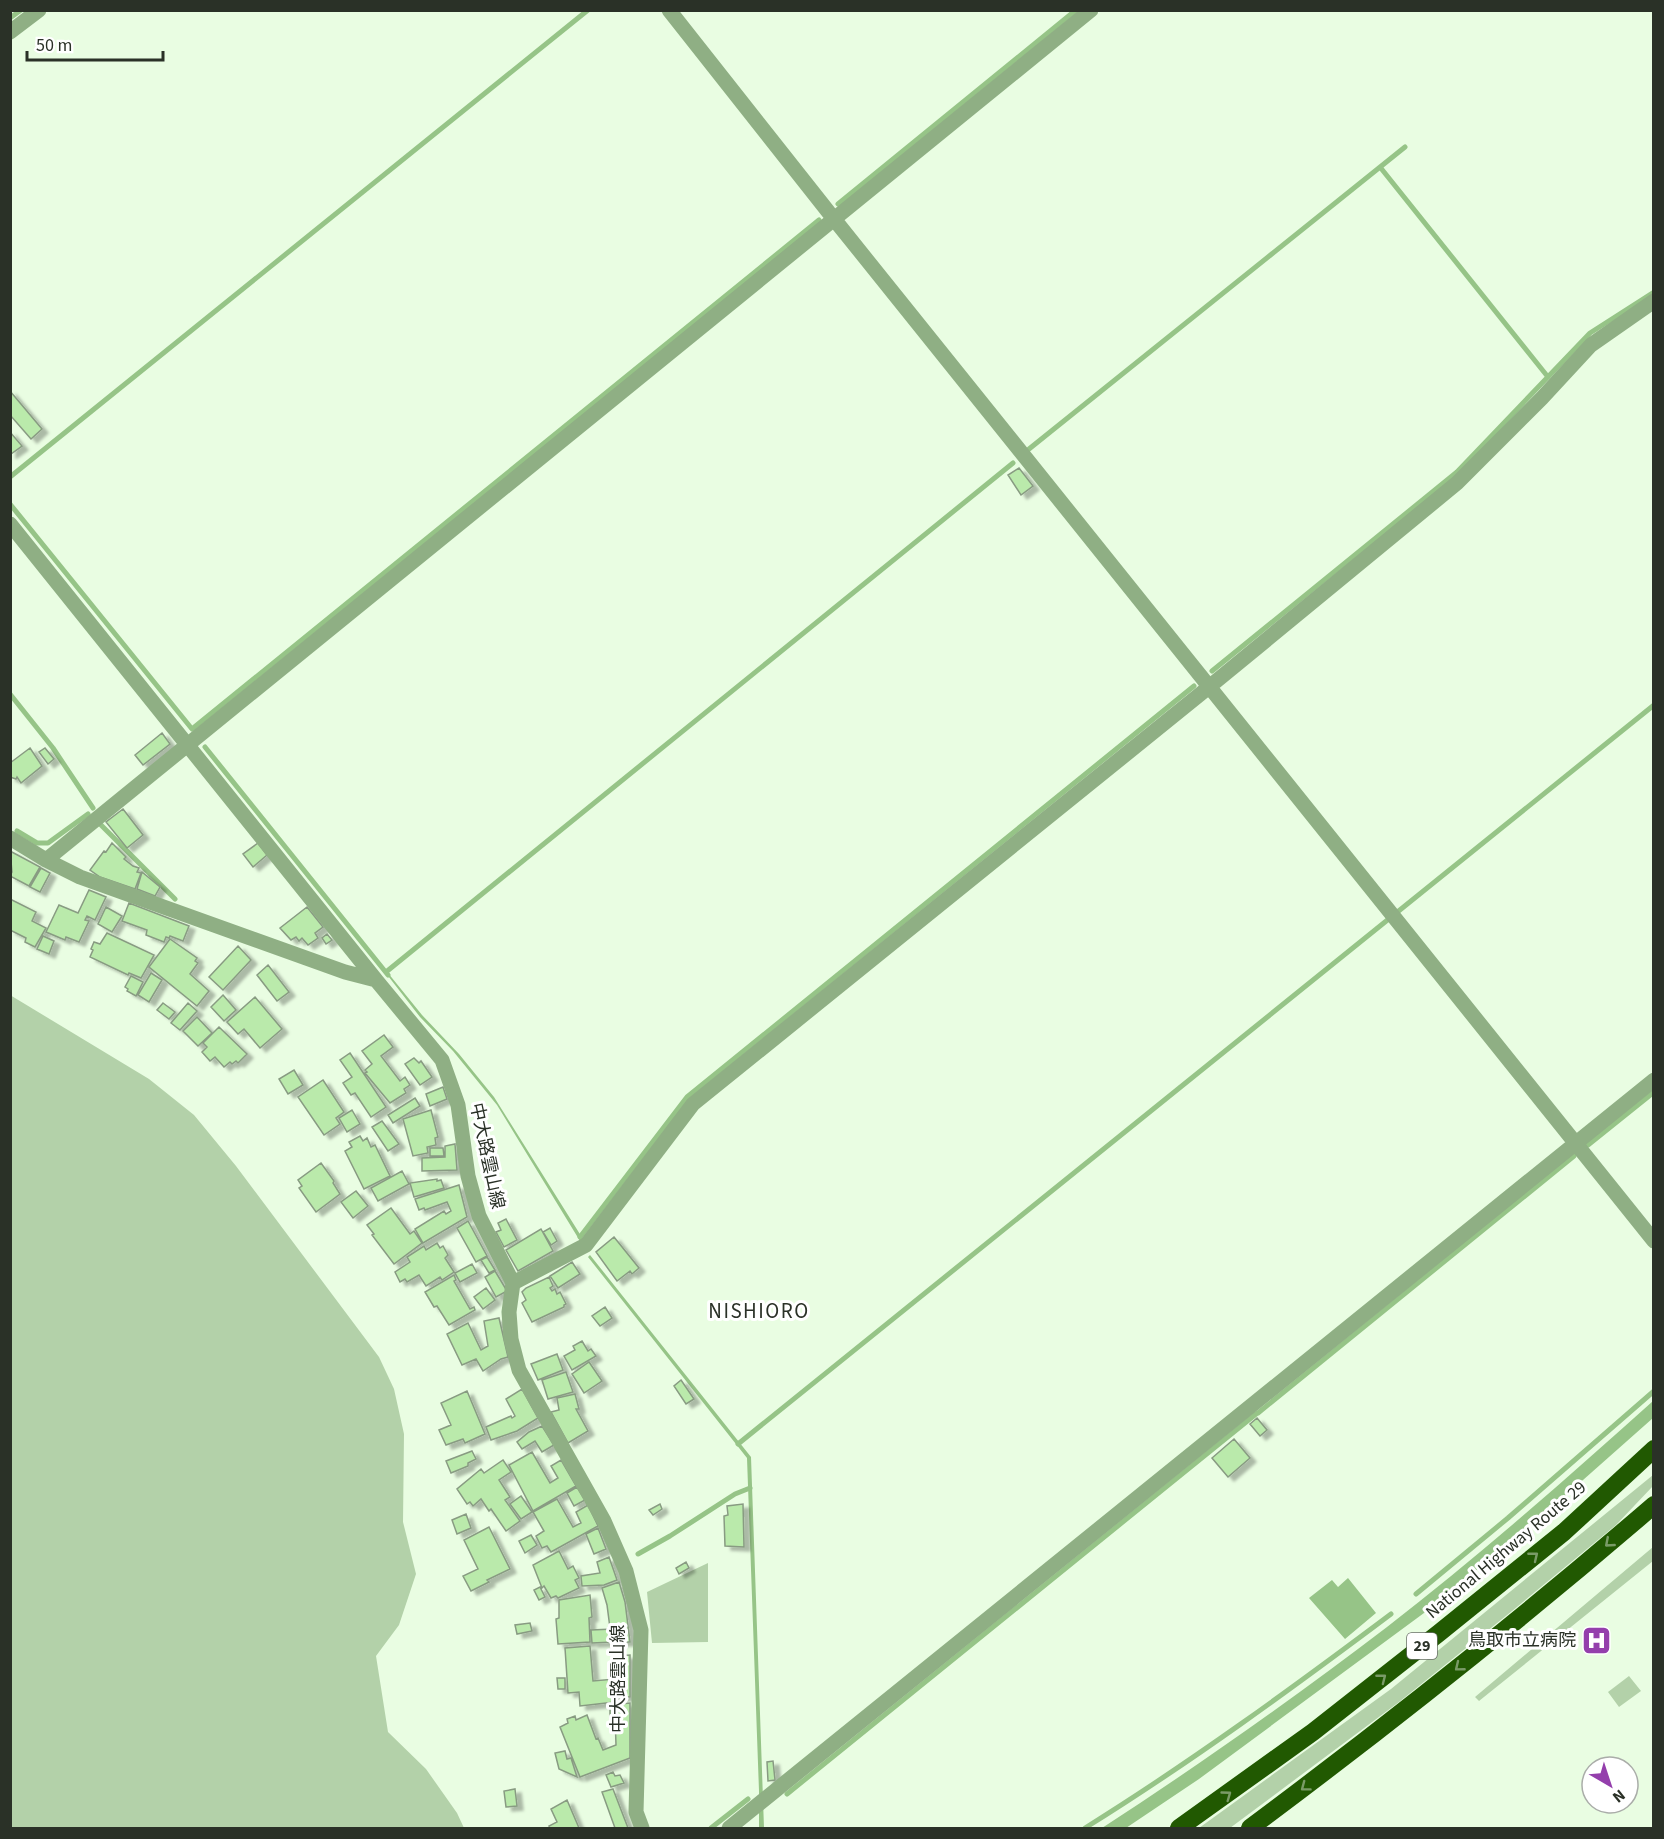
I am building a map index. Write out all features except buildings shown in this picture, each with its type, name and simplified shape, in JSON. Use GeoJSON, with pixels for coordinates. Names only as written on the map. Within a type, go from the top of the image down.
{"type":"FeatureCollection","features":[{"type":"Feature","properties":{"kind":"highway","name":"National Highway Route 29"},"geometry":{"type":"LineString","coordinates":[[1179,1828],[1313,1732],[1431,1640],[1563,1532],[1653,1449]]}},
{"type":"Feature","properties":{"kind":"highway","name":"29"},"geometry":{"type":"LineString","coordinates":[[1250,1828],[1359,1747],[1532,1608],[1653,1505]]}},
{"type":"Feature","properties":{"kind":"street"},"geometry":{"type":"LineString","coordinates":[[10,32],[39,10]]}},
{"type":"Feature","properties":{"kind":"street"},"geometry":{"type":"LineString","coordinates":[[669,10],[1653,1241]]}},
{"type":"Feature","properties":{"kind":"street"},"geometry":{"type":"LineString","coordinates":[[46,860],[1091,10]]}},
{"type":"Feature","properties":{"kind":"street"},"geometry":{"type":"LineString","coordinates":[[513,1283],[586,1245],[693,1104],[1209,687],[1456,483],[1542,398],[1591,345],[1653,301]]}},
{"type":"Feature","properties":{"kind":"street","name":"中大路雲山線"},"geometry":{"type":"LineString","coordinates":[[10,524],[442,1060],[458,1105],[468,1176],[478,1216],[513,1283],[509,1312],[511,1340],[519,1370],[604,1521],[626,1571],[641,1629],[636,1812],[642,1828]]}},
{"type":"Feature","properties":{"kind":"street"},"geometry":{"type":"LineString","coordinates":[[10,838],[80,877],[345,972],[376,980]]}},
{"type":"Feature","properties":{"kind":"street"},"geometry":{"type":"LineString","coordinates":[[729,1828],[1653,1080]]}},
{"type":"Feature","properties":{"kind":"shaded area"},"geometry":{"type":"Polygon","coordinates":[[[385,972],[459,1054],[494,1097],[583,1239],[580,1241],[497,1105],[453,1051],[420,1017],[385,972]]]}},
{"type":"Feature","properties":{"kind":"shaded area"},"geometry":{"type":"Polygon","coordinates":[[[10,995],[149,1079],[194,1115],[236,1166],[379,1357],[394,1389],[404,1434],[403,1522],[416,1574],[399,1625],[376,1656],[388,1732],[426,1769],[457,1813],[464,1828],[11,1828],[10,995]]]}},
{"type":"Feature","properties":{"kind":"shaded area"},"geometry":{"type":"Polygon","coordinates":[[[590,1255],[751,1457],[764,1828],[759,1828],[747,1458],[588,1257],[590,1255]]]}},
{"type":"Feature","properties":{"kind":"shaded area"},"geometry":{"type":"Polygon","coordinates":[[[1653,1401],[1653,1418],[1539,1519],[1424,1613],[1199,1779],[1126,1828],[1102,1828],[1317,1680],[1387,1627],[1489,1545],[1653,1401]]]}},
{"type":"Feature","properties":{"kind":"shaded area"},"geometry":{"type":"Polygon","coordinates":[[[1653,1475],[1653,1486],[1616,1525],[1399,1702],[1230,1828],[1199,1828],[1391,1689],[1653,1475]]]}},
{"type":"Feature","properties":{"kind":"shaded area"},"geometry":{"type":"Polygon","coordinates":[[[1653,1547],[1653,1561],[1479,1701],[1475,1697],[1653,1547]]]}},
{"type":"Feature","properties":{"kind":"shaded area"},"geometry":{"type":"Polygon","coordinates":[[[708,1563],[708,1642],[652,1643],[647,1592],[708,1563]]]}},
{"type":"Feature","properties":{"kind":"shaded area"},"geometry":{"type":"Polygon","coordinates":[[[1348,1578],[1376,1613],[1345,1639],[1309,1598],[1332,1580],[1338,1587],[1348,1578]]]}},
{"type":"Feature","properties":{"kind":"shaded area"},"geometry":{"type":"Polygon","coordinates":[[[1629,1676],[1641,1691],[1619,1707],[1608,1692],[1629,1676]]]}},
{"type":"Feature","properties":{"kind":"waterway"},"geometry":{"type":"LineString","coordinates":[[10,18],[21,10]]}},
{"type":"Feature","properties":{"kind":"waterway"},"geometry":{"type":"LineString","coordinates":[[10,477],[588,10]]}},
{"type":"Feature","properties":{"kind":"waterway"},"geometry":{"type":"LineString","coordinates":[[838,204],[1076,10]]}},
{"type":"Feature","properties":{"kind":"waterway"},"geometry":{"type":"LineString","coordinates":[[1029,449],[1405,147]]}},
{"type":"Feature","properties":{"kind":"waterway"},"geometry":{"type":"LineString","coordinates":[[1380,167],[1548,377]]}},
{"type":"Feature","properties":{"kind":"waterway"},"geometry":{"type":"LineString","coordinates":[[10,504],[192,729],[819,220]]}},
{"type":"Feature","properties":{"kind":"waterway"},"geometry":{"type":"LineString","coordinates":[[1212,671],[1457,472],[1590,333],[1654,292]]}},
{"type":"Feature","properties":{"kind":"waterway"},"geometry":{"type":"LineString","coordinates":[[386,972],[1013,463]]}},
{"type":"Feature","properties":{"kind":"waterway"},"geometry":{"type":"LineString","coordinates":[[580,1237],[687,1097],[1194,686]]}},
{"type":"Feature","properties":{"kind":"waterway"},"geometry":{"type":"LineString","coordinates":[[10,694],[53,748],[93,808]]}},
{"type":"Feature","properties":{"kind":"waterway"},"geometry":{"type":"LineString","coordinates":[[738,1444],[1654,705]]}},
{"type":"Feature","properties":{"kind":"waterway"},"geometry":{"type":"LineString","coordinates":[[205,747],[388,975]]}},
{"type":"Feature","properties":{"kind":"waterway"},"geometry":{"type":"LineString","coordinates":[[17,831],[37,843],[48,843],[88,814]]}},
{"type":"Feature","properties":{"kind":"waterway"},"geometry":{"type":"LineString","coordinates":[[101,825],[175,899]]}},
{"type":"Feature","properties":{"kind":"waterway"},"geometry":{"type":"LineString","coordinates":[[1588,1145],[1654,1092]]}},
{"type":"Feature","properties":{"kind":"waterway"},"geometry":{"type":"LineString","coordinates":[[1258,1413],[1574,1156]]}},
{"type":"Feature","properties":{"kind":"waterway"},"geometry":{"type":"LineString","coordinates":[[1416,1594],[1508,1518],[1654,1391]]}},
{"type":"Feature","properties":{"kind":"waterway"},"geometry":{"type":"LineString","coordinates":[[787,1794],[1256,1414]]}},
{"type":"Feature","properties":{"kind":"waterway"},"geometry":{"type":"LineString","coordinates":[[638,1554],[735,1494],[750,1488]]}},
{"type":"Feature","properties":{"kind":"waterway"},"geometry":{"type":"LineString","coordinates":[[1085,1828],[1240,1724],[1391,1614]]}},
{"type":"Feature","properties":{"kind":"waterway"},"geometry":{"type":"LineString","coordinates":[[711,1828],[748,1799]]}},
{"type":"Feature","properties":{"kind":"place","name":"鳥取市立病院"},"geometry":{"type":"Point","coordinates":[1597,1640]}},
{"type":"Feature","properties":{"kind":"district","name":"NISHIORO"},"geometry":{"type":"Point","coordinates":[759,1311]}}]}
